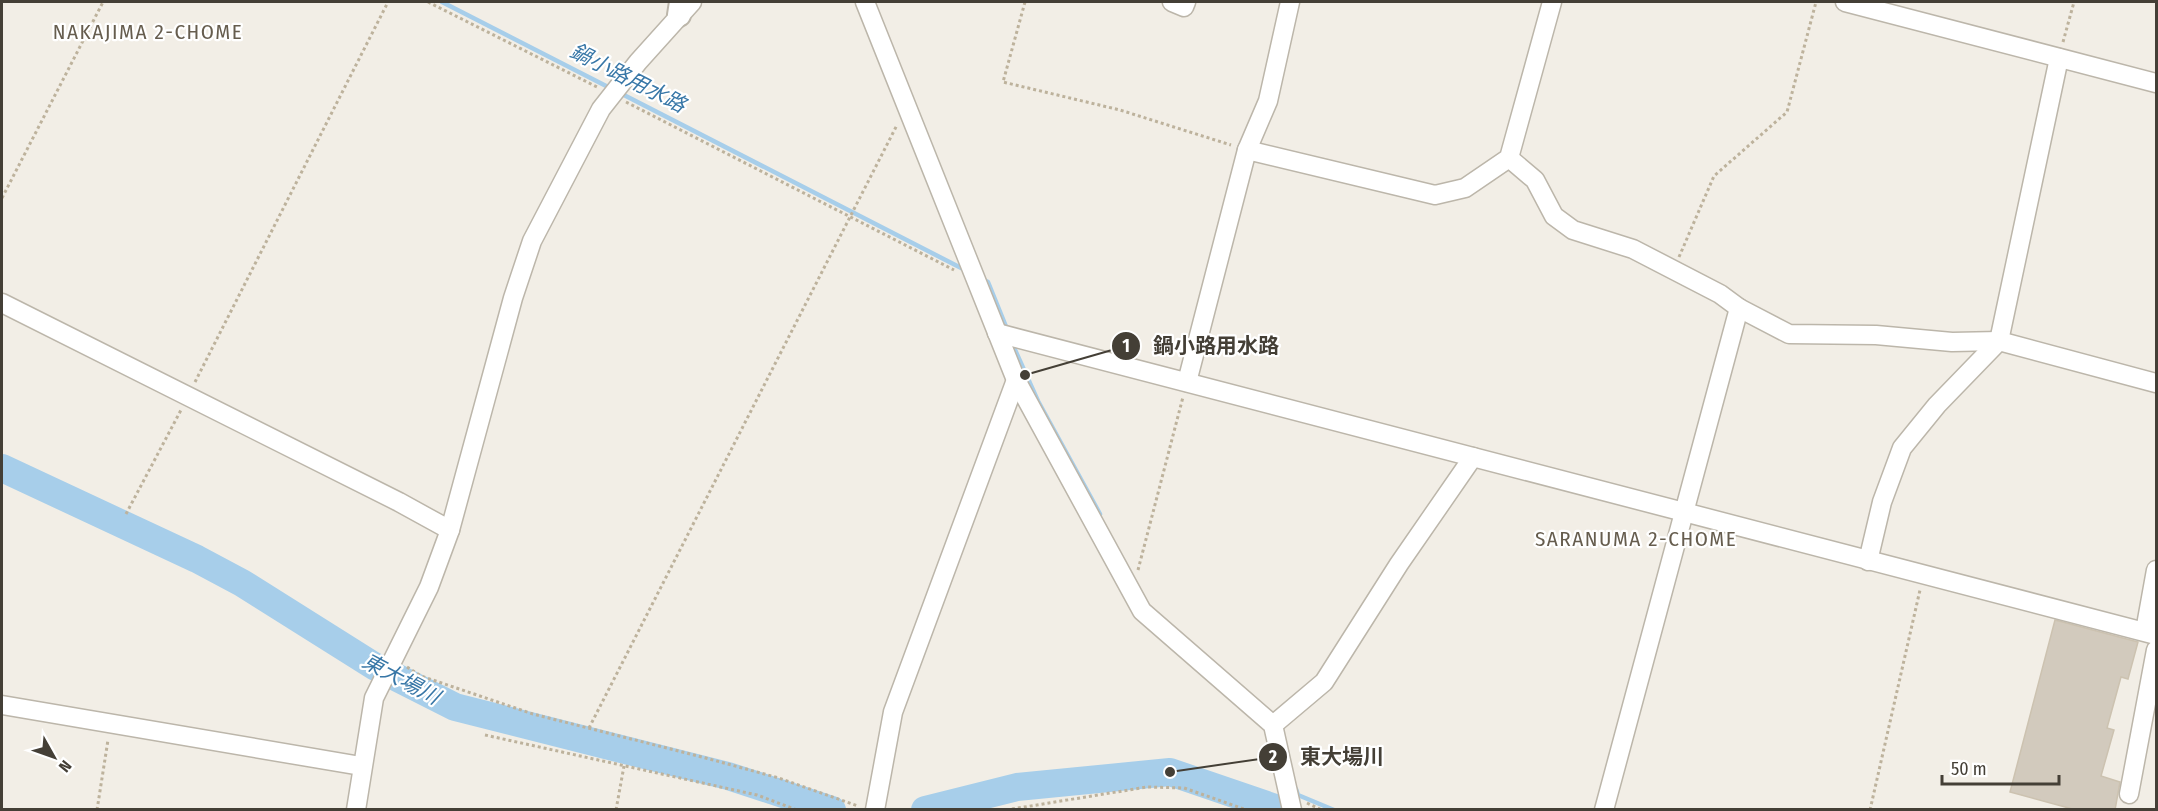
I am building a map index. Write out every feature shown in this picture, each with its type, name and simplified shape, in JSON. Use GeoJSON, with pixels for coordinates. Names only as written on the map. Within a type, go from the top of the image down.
{"type":"FeatureCollection","features":[{"type":"Feature","properties":{"kind":"street"},"geometry":{"type":"LineString","coordinates":[[865,2],[1016,380],[1142,611],[1273,725],[1290,803]]}},
{"type":"Feature","properties":{"kind":"street"},"geometry":{"type":"LineString","coordinates":[[1172,2],[1184,7],[1186,2]]}},
{"type":"Feature","properties":{"kind":"street"},"geometry":{"type":"LineString","coordinates":[[1186,382],[1247,150],[1268,102],[1290,2]]}},
{"type":"Feature","properties":{"kind":"street"},"geometry":{"type":"LineString","coordinates":[[1247,150],[1435,195],[1465,188],[1509,158],[1552,2]]}},
{"type":"Feature","properties":{"kind":"street"},"geometry":{"type":"LineString","coordinates":[[1845,2],[2157,82]]}},
{"type":"Feature","properties":{"kind":"street"},"geometry":{"type":"LineString","coordinates":[[356,810],[361,766],[379,685],[429,587],[450,530],[513,298],[532,241],[611,94],[684,6]]}},
{"type":"Feature","properties":{"kind":"street"},"geometry":{"type":"LineString","coordinates":[[1868,561],[1882,502],[1902,448],[1937,405],[1999,341],[2059,58]]}},
{"type":"Feature","properties":{"kind":"street"},"geometry":{"type":"LineString","coordinates":[[1509,158],[1518,163],[1535,180],[1554,216],[1574,231],[1633,249],[1720,294],[1739,308],[1789,334],[1876,335],[1952,342],[1999,341],[2157,383]]}},
{"type":"Feature","properties":{"kind":"street"},"geometry":{"type":"LineString","coordinates":[[2,303],[450,530]]}},
{"type":"Feature","properties":{"kind":"street"},"geometry":{"type":"LineString","coordinates":[[1604,810],[1739,308]]}},
{"type":"Feature","properties":{"kind":"street"},"geometry":{"type":"LineString","coordinates":[[998,333],[1923,576],[2151,633],[2157,570]]}},
{"type":"Feature","properties":{"kind":"street"},"geometry":{"type":"LineString","coordinates":[[875,809],[893,712],[1016,380]]}},
{"type":"Feature","properties":{"kind":"street"},"geometry":{"type":"LineString","coordinates":[[1273,725],[1324,681],[1399,564],[1473,457]]}},
{"type":"Feature","properties":{"kind":"street"},"geometry":{"type":"LineString","coordinates":[[2129,794],[2157,650]]}},
{"type":"Feature","properties":{"kind":"street"},"geometry":{"type":"LineString","coordinates":[[2,705],[361,766]]}},
{"type":"Feature","properties":{"kind":"path"},"geometry":{"type":"LineString","coordinates":[[2,198],[103,2]]}},
{"type":"Feature","properties":{"kind":"path"},"geometry":{"type":"LineString","coordinates":[[126,514],[188,397],[388,2]]}},
{"type":"Feature","properties":{"kind":"path"},"geometry":{"type":"LineString","coordinates":[[428,2],[977,282]]}},
{"type":"Feature","properties":{"kind":"path"},"geometry":{"type":"LineString","coordinates":[[1024,2],[1003,82],[1120,110],[1247,150]]}},
{"type":"Feature","properties":{"kind":"path"},"geometry":{"type":"LineString","coordinates":[[1673,269],[1714,176],[1787,112],[1816,2]]}},
{"type":"Feature","properties":{"kind":"path"},"geometry":{"type":"LineString","coordinates":[[2059,58],[2074,2]]}},
{"type":"Feature","properties":{"kind":"path"},"geometry":{"type":"LineString","coordinates":[[589,728],[894,129],[909,111]]}},
{"type":"Feature","properties":{"kind":"path"},"geometry":{"type":"LineString","coordinates":[[1132,592],[1186,382]]}},
{"type":"Feature","properties":{"kind":"path"},"geometry":{"type":"LineString","coordinates":[[1870,810],[1923,576]]}},
{"type":"Feature","properties":{"kind":"path"},"geometry":{"type":"LineString","coordinates":[[393,659],[422,675],[533,714],[779,778],[851,805],[875,809]]}},
{"type":"Feature","properties":{"kind":"path"},"geometry":{"type":"LineString","coordinates":[[97,810],[110,723]]}},
{"type":"Feature","properties":{"kind":"path"},"geometry":{"type":"LineString","coordinates":[[484,735],[757,795],[796,810]]}},
{"type":"Feature","properties":{"kind":"path"},"geometry":{"type":"LineString","coordinates":[[616,810],[624,766]]}},
{"type":"Feature","properties":{"kind":"path"},"geometry":{"type":"LineString","coordinates":[[1006,810],[1147,787],[1184,788],[1247,810]]}},
{"type":"Feature","properties":{"kind":"building"},"geometry":{"type":"Polygon","coordinates":[[[2055,620],[2138,642],[2128,679],[2121,677],[2107,728],[2114,730],[2101,776],[2120,782],[2115,810],[2076,810],[2010,792],[2055,620]]]}},
{"type":"Feature","properties":{"kind":"waterway","name":"鍋小路用水路"},"geometry":{"type":"LineString","coordinates":[[442,2],[612,89]]}},
{"type":"Feature","properties":{"kind":"waterway","name":"鍋小路用水路"},"geometry":{"type":"LineString","coordinates":[[620,93],[967,271]]}},
{"type":"Feature","properties":{"kind":"waterway","name":"鍋小路用水路"},"geometry":{"type":"LineString","coordinates":[[982,279],[988,282],[1007,329]]}},
{"type":"Feature","properties":{"kind":"waterway","name":"鍋小路用水路"},"geometry":{"type":"LineString","coordinates":[[1012,343],[1038,401],[1100,514]]}},
{"type":"Feature","properties":{"kind":"waterway","name":"東大場川"},"geometry":{"type":"LineString","coordinates":[[2,468],[197,559],[242,583],[374,666],[455,707],[728,776],[832,810]]}},
{"type":"Feature","properties":{"kind":"waterway","name":"東大場川"},"geometry":{"type":"LineString","coordinates":[[925,810],[1017,787],[1170,772],[1281,810]]}},
{"type":"Feature","properties":{"kind":"waterway","name":"鍋小路用水路"},"geometry":{"type":"LineString","coordinates":[[1296,789],[1298,795],[1334,810]]}},
{"type":"Feature","properties":{"kind":"place","name":"鍋小路用水路"},"geometry":{"type":"Point","coordinates":[1025,375]}},
{"type":"Feature","properties":{"kind":"place","name":"東大場川"},"geometry":{"type":"Point","coordinates":[1170,772]}},
{"type":"Feature","properties":{"kind":"district","name":"NAKAJIMA 2-CHOME"},"geometry":{"type":"Point","coordinates":[148,32]}},
{"type":"Feature","properties":{"kind":"district","name":"SARANUMA 2-CHOME"},"geometry":{"type":"Point","coordinates":[1636,539]}}]}
